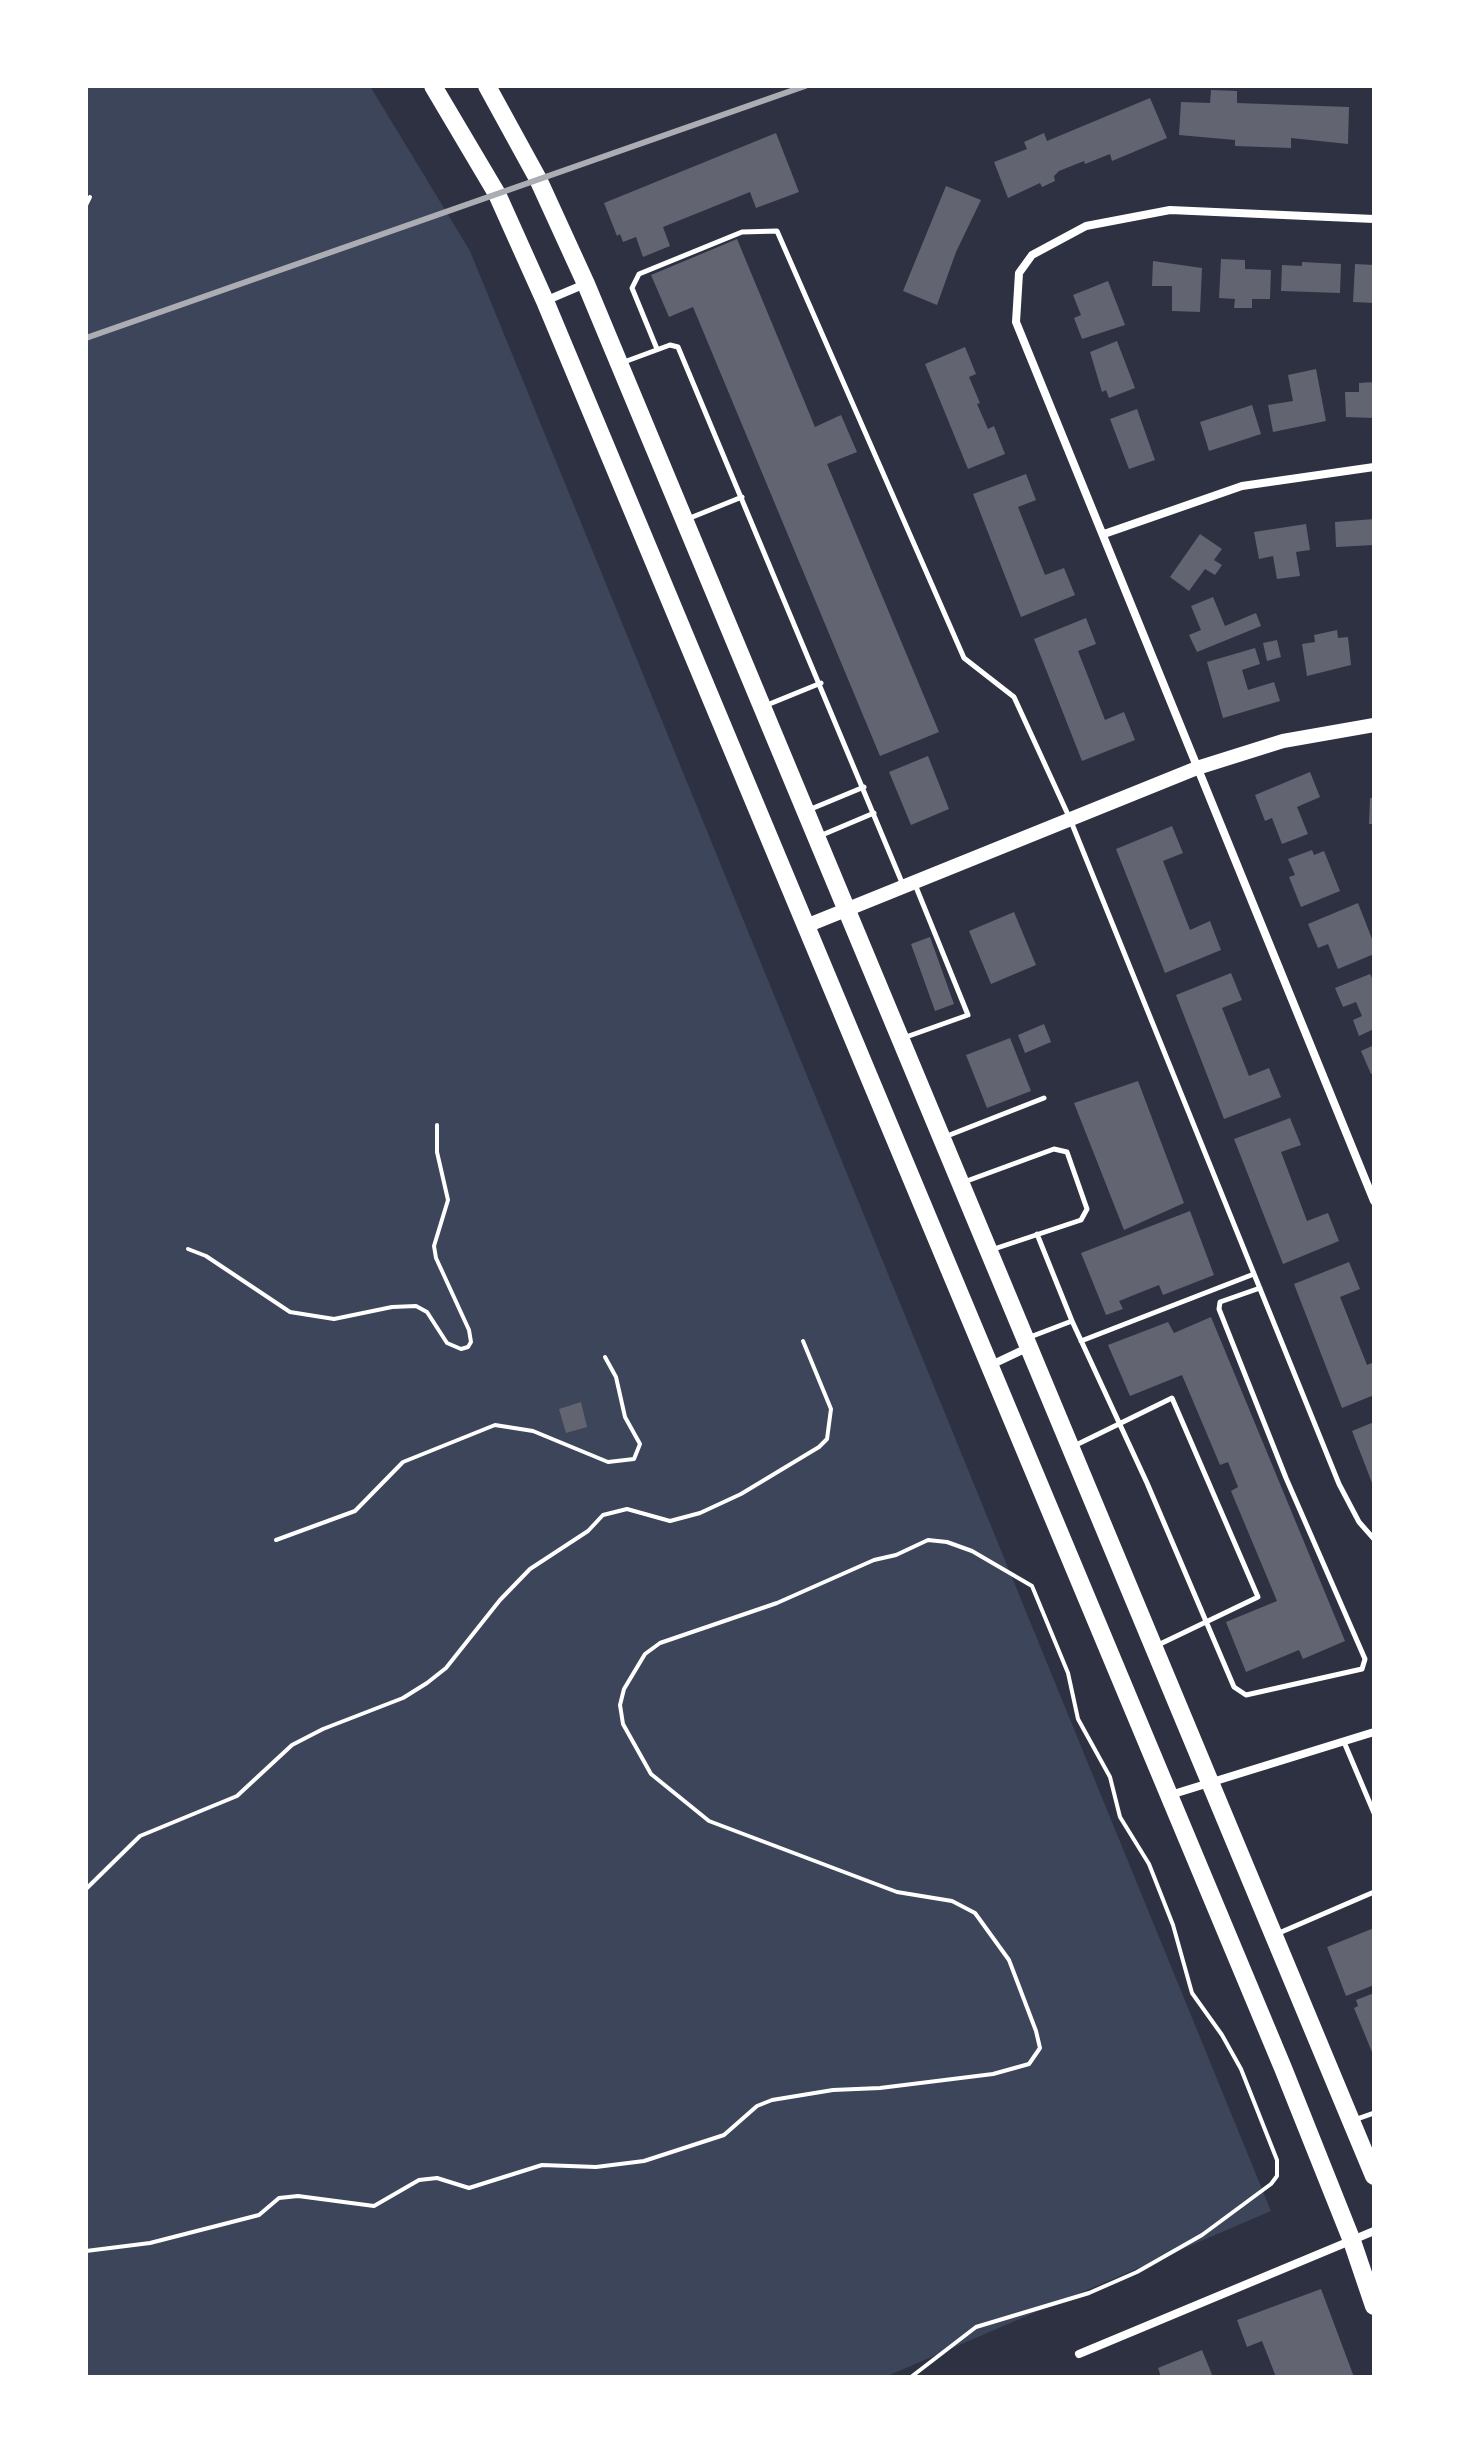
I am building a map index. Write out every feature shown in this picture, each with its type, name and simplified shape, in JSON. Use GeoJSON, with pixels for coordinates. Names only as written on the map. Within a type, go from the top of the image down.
{"type":"FeatureCollection","features":[{"type":"Feature","properties":{"kind":"main road"},"geometry":{"type":"LineString","coordinates":[[433,86],[497,194],[545,301],[1372,2295]]}},
{"type":"Feature","properties":{"kind":"main road"},"geometry":{"type":"LineString","coordinates":[[487,86],[538,179],[620,364],[1374,2176]]}},
{"type":"Feature","properties":{"kind":"street"},"geometry":{"type":"LineString","coordinates":[[1374,219],[1170,210],[1086,226],[1032,255],[1019,273],[1016,322],[1374,1201]]}},
{"type":"Feature","properties":{"kind":"street"},"geometry":{"type":"LineString","coordinates":[[545,301],[586,284]]}},
{"type":"Feature","properties":{"kind":"street"},"geometry":{"type":"LineString","coordinates":[[1104,534],[1242,486],[1374,467]]}},
{"type":"Feature","properties":{"kind":"street"},"geometry":{"type":"LineString","coordinates":[[806,926],[1197,768],[1283,741],[1374,725]]}},
{"type":"Feature","properties":{"kind":"street"},"geometry":{"type":"LineString","coordinates":[[988,1366],[1027,1342]]}},
{"type":"Feature","properties":{"kind":"street"},"geometry":{"type":"LineString","coordinates":[[1167,1796],[1374,1732]]}},
{"type":"Feature","properties":{"kind":"street"},"geometry":{"type":"LineString","coordinates":[[1079,2354],[1374,2231]]}},
{"type":"Feature","properties":{"kind":"lane"},"geometry":{"type":"LineString","coordinates":[[657,349],[632,288],[639,274],[742,232],[777,231],[964,658],[1014,697],[1070,819],[1339,1484],[1359,1522],[1374,1539]]}},
{"type":"Feature","properties":{"kind":"lane"},"geometry":{"type":"LineString","coordinates":[[620,364],[673,344],[678,347],[874,813],[968,1015],[901,1039]]}},
{"type":"Feature","properties":{"kind":"lane"},"geometry":{"type":"LineString","coordinates":[[685,520],[742,497]]}},
{"type":"Feature","properties":{"kind":"lane"},"geometry":{"type":"LineString","coordinates":[[762,707],[821,683]]}},
{"type":"Feature","properties":{"kind":"lane"},"geometry":{"type":"LineString","coordinates":[[806,811],[864,787]]}},
{"type":"Feature","properties":{"kind":"lane"},"geometry":{"type":"LineString","coordinates":[[817,837],[874,813]]}},
{"type":"Feature","properties":{"kind":"lane"},"geometry":{"type":"LineString","coordinates":[[942,1138],[1044,1098]]}},
{"type":"Feature","properties":{"kind":"lane"},"geometry":{"type":"LineString","coordinates":[[961,1183],[1054,1149],[1067,1152],[1087,1209],[1081,1220],[989,1251]]}},
{"type":"Feature","properties":{"kind":"lane"},"geometry":{"type":"LineString","coordinates":[[1037,1234],[1072,1321],[1234,1687],[1246,1695],[1362,1669],[1365,1659],[1286,1478],[1219,1309],[1220,1302],[1260,1288]]}},
{"type":"Feature","properties":{"kind":"lane"},"geometry":{"type":"LineString","coordinates":[[1081,1341],[1254,1274]]}},
{"type":"Feature","properties":{"kind":"lane"},"geometry":{"type":"LineString","coordinates":[[1027,1342],[1072,1321]]}},
{"type":"Feature","properties":{"kind":"lane"},"geometry":{"type":"LineString","coordinates":[[1071,1448],[1172,1398],[1258,1597],[1154,1646]]}},
{"type":"Feature","properties":{"kind":"lane"},"geometry":{"type":"LineString","coordinates":[[1344,1742],[1374,1813]]}},
{"type":"Feature","properties":{"kind":"lane"},"geometry":{"type":"LineString","coordinates":[[1274,1935],[1374,1892]]}},
{"type":"Feature","properties":{"kind":"lane"},"geometry":{"type":"LineString","coordinates":[[1352,2121],[1374,2113]]}},
{"type":"Feature","properties":{"kind":"path"},"geometry":{"type":"LineString","coordinates":[[86,205],[90,197]]}},
{"type":"Feature","properties":{"kind":"path"},"geometry":{"type":"LineString","coordinates":[[188,1249],[206,1256],[290,1312],[334,1319],[392,1307],[416,1306],[427,1312],[447,1343],[461,1349],[468,1347],[469,1330],[436,1258],[434,1246],[448,1200],[437,1152],[437,1125]]}},
{"type":"Feature","properties":{"kind":"path"},"geometry":{"type":"LineString","coordinates":[[86,1889],[140,1836],[237,1796],[292,1745],[323,1729],[403,1698],[427,1683],[446,1668],[500,1600],[530,1569],[588,1531],[603,1515],[627,1509],[670,1521],[700,1513],[741,1494],[819,1447],[827,1439],[831,1409],[803,1341]]}},
{"type":"Feature","properties":{"kind":"path"},"geometry":{"type":"LineString","coordinates":[[276,1540],[355,1511],[403,1462],[495,1425],[533,1431],[608,1462],[634,1459],[640,1444],[625,1417],[616,1377],[605,1357]]}},
{"type":"Feature","properties":{"kind":"path"},"geometry":{"type":"LineString","coordinates":[[86,2251],[150,2243],[259,2215],[279,2198],[311,2197],[374,2206],[419,2180],[437,2178],[469,2188],[542,2165],[596,2167],[644,2161],[724,2135],[757,2106],[772,2100],[833,2090],[966,2078],[1029,2064],[1040,2048],[1039,2040],[999,1942],[975,1913],[961,1903],[897,1892],[709,1821],[651,1774],[629,1740],[620,1705],[624,1689],[645,1654],[660,1643],[777,1603],[928,1540],[972,1551],[1032,1586],[1068,1673],[1078,1719],[1110,1777],[1120,1817],[1149,1864],[1173,1925],[1192,1993],[1222,2035],[1241,2069],[1277,2160],[1277,2176],[1271,2184],[1202,2235],[1137,2272],[1089,2293],[976,2327],[911,2377]]}},
{"type":"Feature","properties":{"kind":"shaded area"},"geometry":{"type":"Polygon","coordinates":[[[86,86],[370,86],[470,251],[1271,2211],[885,2377],[86,2377],[86,86]]]}},
{"type":"Feature","properties":{"kind":"building"},"geometry":{"type":"Polygon","coordinates":[[[1211,90],[1237,91],[1237,103],[1349,107],[1348,144],[1291,138],[1291,148],[1235,146],[1235,140],[1179,135],[1181,102],[1210,103],[1211,90]]]}},
{"type":"Feature","properties":{"kind":"building"},"geometry":{"type":"Polygon","coordinates":[[[1150,98],[1167,138],[1112,161],[1110,154],[1085,164],[1084,161],[1059,171],[1054,176],[1055,181],[1042,187],[1040,183],[1008,198],[994,162],[1027,149],[1024,142],[1044,133],[1047,141],[1150,98]]]}},
{"type":"Feature","properties":{"kind":"building"},"geometry":{"type":"Polygon","coordinates":[[[776,133],[799,192],[756,208],[750,192],[663,227],[670,246],[643,257],[636,237],[623,242],[620,234],[617,236],[604,203],[776,133]]]}},
{"type":"Feature","properties":{"kind":"building"},"geometry":{"type":"Polygon","coordinates":[[[946,186],[981,200],[956,252],[937,305],[903,291],[946,186]]]}},
{"type":"Feature","properties":{"kind":"building"},"geometry":{"type":"Polygon","coordinates":[[[737,239],[815,427],[841,415],[857,452],[827,464],[939,732],[880,756],[693,307],[669,317],[651,275],[737,239]]]}},
{"type":"Feature","properties":{"kind":"building"},"geometry":{"type":"Polygon","coordinates":[[[1221,259],[1245,260],[1245,269],[1271,270],[1270,299],[1252,299],[1252,308],[1234,308],[1235,299],[1219,298],[1221,259]]]}},
{"type":"Feature","properties":{"kind":"building"},"geometry":{"type":"Polygon","coordinates":[[[1153,261],[1202,268],[1200,312],[1172,311],[1172,286],[1152,286],[1153,261]]]}},
{"type":"Feature","properties":{"kind":"building"},"geometry":{"type":"Polygon","coordinates":[[[1302,262],[1341,264],[1340,293],[1281,291],[1282,265],[1302,266],[1302,262]]]}},
{"type":"Feature","properties":{"kind":"building"},"geometry":{"type":"Polygon","coordinates":[[[1355,264],[1374,265],[1374,303],[1353,302],[1355,264]]]}},
{"type":"Feature","properties":{"kind":"building"},"geometry":{"type":"Polygon","coordinates":[[[1108,281],[1125,325],[1082,339],[1074,318],[1081,315],[1073,295],[1108,281]]]}},
{"type":"Feature","properties":{"kind":"building"},"geometry":{"type":"Polygon","coordinates":[[[1117,341],[1135,388],[1109,398],[1106,390],[1102,392],[1090,352],[1117,341]]]}},
{"type":"Feature","properties":{"kind":"building"},"geometry":{"type":"Polygon","coordinates":[[[965,347],[976,374],[969,377],[980,403],[977,404],[988,429],[994,426],[1005,454],[968,469],[925,364],[965,347]]]}},
{"type":"Feature","properties":{"kind":"building"},"geometry":{"type":"Polygon","coordinates":[[[1316,369],[1326,421],[1273,432],[1268,405],[1293,401],[1288,375],[1316,369]]]}},
{"type":"Feature","properties":{"kind":"building"},"geometry":{"type":"Polygon","coordinates":[[[1374,382],[1374,418],[1346,417],[1345,392],[1359,392],[1359,383],[1374,382]]]}},
{"type":"Feature","properties":{"kind":"building"},"geometry":{"type":"Polygon","coordinates":[[[1252,405],[1261,434],[1209,451],[1200,422],[1252,405]]]}},
{"type":"Feature","properties":{"kind":"building"},"geometry":{"type":"Polygon","coordinates":[[[1137,409],[1155,460],[1129,469],[1110,419],[1137,409]]]}},
{"type":"Feature","properties":{"kind":"building"},"geometry":{"type":"Polygon","coordinates":[[[1026,474],[1036,500],[1018,507],[1045,575],[1064,568],[1075,595],[1021,617],[973,494],[1026,474]]]}},
{"type":"Feature","properties":{"kind":"building"},"geometry":{"type":"Polygon","coordinates":[[[1374,519],[1374,545],[1336,547],[1335,522],[1374,519]]]}},
{"type":"Feature","properties":{"kind":"building"},"geometry":{"type":"Polygon","coordinates":[[[1306,524],[1310,550],[1296,552],[1300,576],[1277,579],[1273,556],[1259,559],[1254,532],[1306,524]]]}},
{"type":"Feature","properties":{"kind":"building"},"geometry":{"type":"Polygon","coordinates":[[[1200,534],[1222,549],[1214,560],[1222,565],[1215,575],[1205,569],[1189,591],[1170,577],[1200,534]]]}},
{"type":"Feature","properties":{"kind":"building"},"geometry":{"type":"Polygon","coordinates":[[[1213,597],[1225,626],[1256,613],[1261,626],[1197,652],[1189,635],[1201,630],[1191,606],[1213,597]]]}},
{"type":"Feature","properties":{"kind":"building"},"geometry":{"type":"Polygon","coordinates":[[[1086,618],[1096,644],[1078,651],[1105,720],[1124,712],[1135,740],[1082,761],[1034,639],[1086,618]]]}},
{"type":"Feature","properties":{"kind":"building"},"geometry":{"type":"Polygon","coordinates":[[[1337,630],[1338,638],[1348,637],[1351,665],[1307,676],[1302,644],[1315,642],[1314,635],[1337,630]]]}},
{"type":"Feature","properties":{"kind":"building"},"geometry":{"type":"Polygon","coordinates":[[[1277,640],[1281,657],[1267,661],[1263,643],[1277,640]]]}},
{"type":"Feature","properties":{"kind":"building"},"geometry":{"type":"Polygon","coordinates":[[[1255,648],[1260,664],[1242,670],[1248,690],[1274,682],[1280,701],[1223,718],[1207,662],[1255,648]]]}},
{"type":"Feature","properties":{"kind":"building"},"geometry":{"type":"Polygon","coordinates":[[[928,756],[949,809],[911,825],[889,772],[928,756]]]}},
{"type":"Feature","properties":{"kind":"building"},"geometry":{"type":"Polygon","coordinates":[[[1310,772],[1320,797],[1297,807],[1308,834],[1282,844],[1272,818],[1265,821],[1255,795],[1310,772]]]}},
{"type":"Feature","properties":{"kind":"building"},"geometry":{"type":"Polygon","coordinates":[[[1370,798],[1374,798],[1374,824],[1369,824],[1370,798]]]}},
{"type":"Feature","properties":{"kind":"building"},"geometry":{"type":"Polygon","coordinates":[[[1172,826],[1183,853],[1163,861],[1190,930],[1210,921],[1221,950],[1165,973],[1116,849],[1172,826]]]}},
{"type":"Feature","properties":{"kind":"building"},"geometry":{"type":"Polygon","coordinates":[[[1312,850],[1314,855],[1324,851],[1340,891],[1301,907],[1289,877],[1295,875],[1288,859],[1312,850]]]}},
{"type":"Feature","properties":{"kind":"building"},"geometry":{"type":"Polygon","coordinates":[[[1358,903],[1374,944],[1374,954],[1338,969],[1328,944],[1318,948],[1308,924],[1358,903]]]}},
{"type":"Feature","properties":{"kind":"building"},"geometry":{"type":"Polygon","coordinates":[[[1014,912],[1036,965],[991,984],[969,931],[1014,912]]]}},
{"type":"Feature","properties":{"kind":"building"},"geometry":{"type":"Polygon","coordinates":[[[930,937],[954,1004],[935,1011],[911,944],[930,937]]]}},
{"type":"Feature","properties":{"kind":"building"},"geometry":{"type":"Polygon","coordinates":[[[1231,973],[1242,1000],[1222,1008],[1249,1076],[1269,1068],[1281,1097],[1224,1119],[1176,995],[1231,973]]]}},
{"type":"Feature","properties":{"kind":"building"},"geometry":{"type":"Polygon","coordinates":[[[1370,974],[1374,982],[1374,1029],[1359,1036],[1353,1020],[1362,1016],[1356,1002],[1343,1007],[1335,988],[1370,974]]]}},
{"type":"Feature","properties":{"kind":"building"},"geometry":{"type":"Polygon","coordinates":[[[1044,1024],[1051,1042],[1025,1053],[1018,1035],[1044,1024]]]}},
{"type":"Feature","properties":{"kind":"building"},"geometry":{"type":"Polygon","coordinates":[[[1010,1038],[1031,1091],[987,1108],[966,1055],[1010,1038]]]}},
{"type":"Feature","properties":{"kind":"building"},"geometry":{"type":"Polygon","coordinates":[[[1374,1045],[1374,1073],[1371,1074],[1361,1051],[1374,1045]]]}},
{"type":"Feature","properties":{"kind":"building"},"geometry":{"type":"Polygon","coordinates":[[[1138,1081],[1184,1203],[1124,1230],[1074,1103],[1138,1081]]]}},
{"type":"Feature","properties":{"kind":"building"},"geometry":{"type":"Polygon","coordinates":[[[1290,1118],[1301,1145],[1281,1152],[1307,1221],[1328,1213],[1339,1241],[1283,1264],[1234,1139],[1290,1118]]]}},
{"type":"Feature","properties":{"kind":"building"},"geometry":{"type":"Polygon","coordinates":[[[1190,1211],[1214,1275],[1163,1295],[1159,1285],[1119,1301],[1123,1309],[1106,1315],[1081,1253],[1190,1211]]]}},
{"type":"Feature","properties":{"kind":"building"},"geometry":{"type":"Polygon","coordinates":[[[1349,1262],[1360,1289],[1340,1297],[1367,1365],[1374,1362],[1374,1395],[1342,1408],[1294,1284],[1349,1262]]]}},
{"type":"Feature","properties":{"kind":"building"},"geometry":{"type":"Polygon","coordinates":[[[1211,1317],[1345,1641],[1303,1659],[1299,1650],[1246,1672],[1226,1622],[1277,1601],[1231,1491],[1238,1487],[1228,1462],[1220,1465],[1182,1375],[1130,1396],[1108,1345],[1168,1322],[1174,1333],[1211,1317]]]}},
{"type":"Feature","properties":{"kind":"building"},"geometry":{"type":"Polygon","coordinates":[[[581,1402],[587,1427],[566,1433],[559,1409],[581,1402]]]}},
{"type":"Feature","properties":{"kind":"building"},"geometry":{"type":"Polygon","coordinates":[[[1374,1422],[1374,1488],[1352,1431],[1374,1422]]]}},
{"type":"Feature","properties":{"kind":"building"},"geometry":{"type":"Polygon","coordinates":[[[1374,1928],[1374,1985],[1346,1996],[1327,1947],[1374,1928]]]}},
{"type":"Feature","properties":{"kind":"building"},"geometry":{"type":"Polygon","coordinates":[[[1374,1993],[1374,2057],[1354,2008],[1358,2006],[1356,2000],[1374,1993]]]}},
{"type":"Feature","properties":{"kind":"building"},"geometry":{"type":"Polygon","coordinates":[[[1321,2289],[1354,2377],[1276,2377],[1262,2341],[1247,2347],[1237,2320],[1321,2289]]]}},
{"type":"Feature","properties":{"kind":"building"},"geometry":{"type":"Polygon","coordinates":[[[1202,2350],[1213,2377],[1161,2377],[1158,2368],[1202,2350]]]}},
{"type":"Feature","properties":{"kind":"railway"},"geometry":{"type":"LineString","coordinates":[[86,338],[805,86]]}}]}
